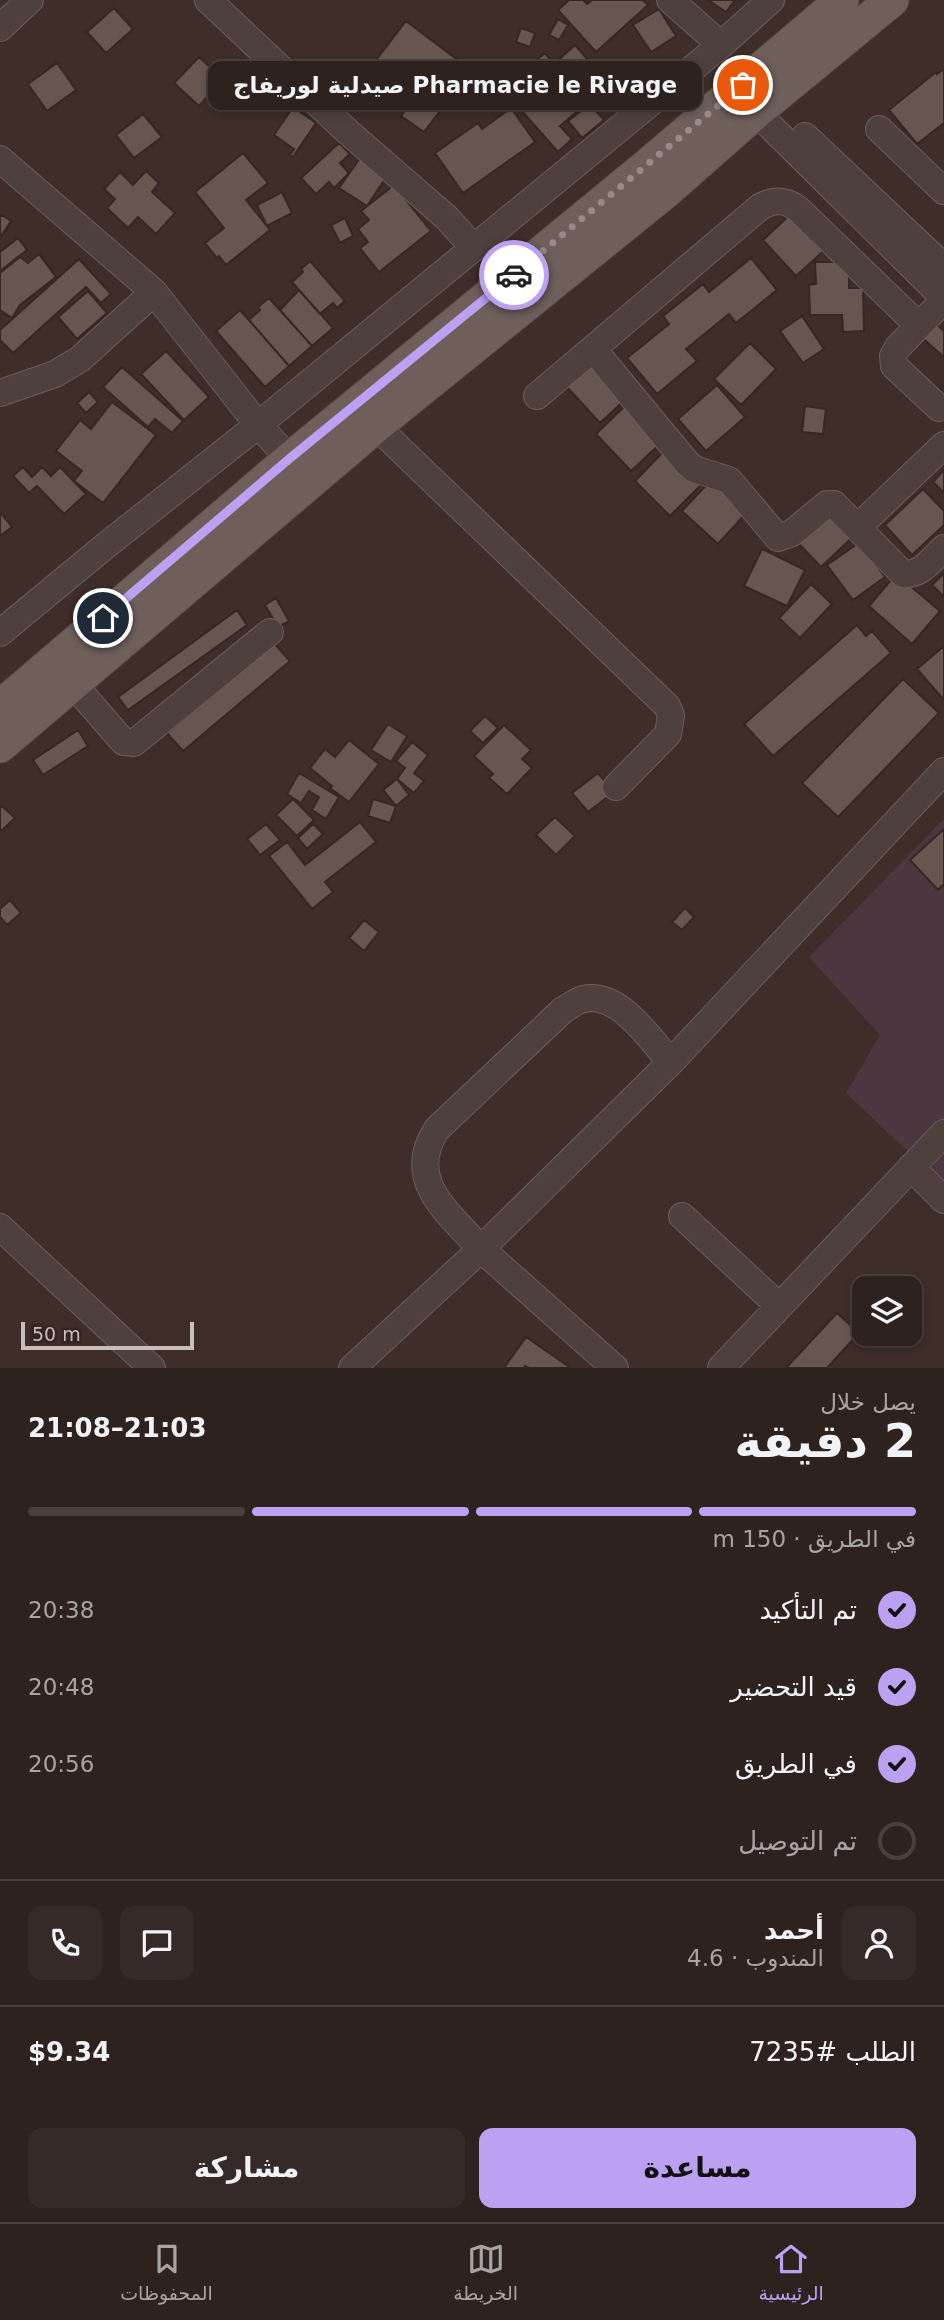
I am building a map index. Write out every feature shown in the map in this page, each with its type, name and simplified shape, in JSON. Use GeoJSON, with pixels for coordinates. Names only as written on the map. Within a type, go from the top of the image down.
{"type":"FeatureCollection","features":[{"type":"Feature","properties":{"kind":"main road"},"geometry":{"type":"LineString","coordinates":[[0,707],[289,459],[643,169],[842,0]]}},
{"type":"Feature","properties":{"kind":"main road"},"geometry":{"type":"LineString","coordinates":[[0,746],[376,426],[664,193],[892,0]]}},
{"type":"Feature","properties":{"kind":"street"},"geometry":{"type":"LineString","coordinates":[[0,28],[30,0]]}},
{"type":"Feature","properties":{"kind":"street"},"geometry":{"type":"LineString","coordinates":[[208,0],[348,132],[447,218],[473,247]]}},
{"type":"Feature","properties":{"kind":"street"},"geometry":{"type":"LineString","coordinates":[[670,0],[721,45]]}},
{"type":"Feature","properties":{"kind":"street"},"geometry":{"type":"LineString","coordinates":[[0,633],[721,45],[771,0]]}},
{"type":"Feature","properties":{"kind":"street"},"geometry":{"type":"LineString","coordinates":[[763,107],[944,267]]}},
{"type":"Feature","properties":{"kind":"street"},"geometry":{"type":"LineString","coordinates":[[763,107],[944,299],[894,351],[892,361],[898,370],[939,408]]}},
{"type":"Feature","properties":{"kind":"street"},"geometry":{"type":"LineString","coordinates":[[879,129],[944,191]]}},
{"type":"Feature","properties":{"kind":"street"},"geometry":{"type":"LineString","coordinates":[[0,159],[154,292],[258,425],[289,459]]}},
{"type":"Feature","properties":{"kind":"street"},"geometry":{"type":"LineString","coordinates":[[537,396],[760,207],[774,201],[790,204],[798,209],[918,325]]}},
{"type":"Feature","properties":{"kind":"street"},"geometry":{"type":"LineString","coordinates":[[0,393],[55,374],[80,359],[154,292]]}},
{"type":"Feature","properties":{"kind":"street"},"geometry":{"type":"LineString","coordinates":[[593,349],[687,463],[694,469],[729,480],[774,536],[783,537],[792,533],[827,505],[834,505],[903,574],[919,572],[944,548]]}},
{"type":"Feature","properties":{"kind":"street"},"geometry":{"type":"LineString","coordinates":[[376,426],[667,706],[671,715],[668,734],[616,787]]}},
{"type":"Feature","properties":{"kind":"street"},"geometry":{"type":"LineString","coordinates":[[858,527],[944,445]]}},
{"type":"Feature","properties":{"kind":"street"},"geometry":{"type":"LineString","coordinates":[[74,685],[124,742],[134,743],[270,632]]}},
{"type":"Feature","properties":{"kind":"street"},"geometry":{"type":"LineString","coordinates":[[352,1368],[481,1249],[671,1062],[944,771]]}},
{"type":"Feature","properties":{"kind":"street"},"geometry":{"type":"LineString","coordinates":[[615,1368],[481,1249],[433,1195],[426,1179],[423,1160],[426,1145],[437,1129],[563,1010],[583,999],[606,1001],[625,1012],[671,1062]]}},
{"type":"Feature","properties":{"kind":"street"},"geometry":{"type":"LineString","coordinates":[[721,1368],[944,1133]]}},
{"type":"Feature","properties":{"kind":"street"},"geometry":{"type":"LineString","coordinates":[[911,1167],[944,1200]]}},
{"type":"Feature","properties":{"kind":"street"},"geometry":{"type":"LineString","coordinates":[[682,1216],[779,1306]]}},
{"type":"Feature","properties":{"kind":"street"},"geometry":{"type":"LineString","coordinates":[[0,1227],[152,1368]]}},
{"type":"Feature","properties":{"kind":"shaded area"},"geometry":{"type":"Polygon","coordinates":[[[944,819],[944,1187],[846,1093],[880,1035],[809,957],[944,819]]]}},
{"type":"Feature","properties":{"kind":"building"},"geometry":{"type":"Polygon","coordinates":[[[569,0],[583,0],[587,4],[592,0],[643,0],[648,5],[596,52],[558,10],[569,0]]]}},
{"type":"Feature","properties":{"kind":"building"},"geometry":{"type":"Polygon","coordinates":[[[708,0],[735,0],[726,12],[708,0]]]}},
{"type":"Feature","properties":{"kind":"building"},"geometry":{"type":"Polygon","coordinates":[[[114,8],[133,29],[106,53],[87,32],[114,8]]]}},
{"type":"Feature","properties":{"kind":"building"},"geometry":{"type":"Polygon","coordinates":[[[659,9],[676,36],[651,52],[633,25],[659,9]]]}},
{"type":"Feature","properties":{"kind":"building"},"geometry":{"type":"Polygon","coordinates":[[[558,19],[568,25],[559,40],[549,35],[558,19]]]}},
{"type":"Feature","properties":{"kind":"building"},"geometry":{"type":"Polygon","coordinates":[[[406,21],[471,70],[424,132],[401,116],[433,74],[419,63],[389,102],[360,81],[406,21]]]}},
{"type":"Feature","properties":{"kind":"building"},"geometry":{"type":"Polygon","coordinates":[[[521,28],[535,33],[530,47],[516,42],[521,28]]]}},
{"type":"Feature","properties":{"kind":"building"},"geometry":{"type":"Polygon","coordinates":[[[575,45],[609,84],[560,126],[572,139],[558,152],[514,102],[525,92],[514,79],[545,53],[554,64],[575,45]]]}},
{"type":"Feature","properties":{"kind":"building"},"geometry":{"type":"Polygon","coordinates":[[[199,57],[223,79],[199,106],[174,83],[199,57]]]}},
{"type":"Feature","properties":{"kind":"building"},"geometry":{"type":"Polygon","coordinates":[[[57,63],[76,90],[47,111],[28,84],[57,63]]]}},
{"type":"Feature","properties":{"kind":"building"},"geometry":{"type":"Polygon","coordinates":[[[944,69],[944,123],[917,144],[889,110],[936,72],[937,74],[944,69]]]}},
{"type":"Feature","properties":{"kind":"building"},"geometry":{"type":"Polygon","coordinates":[[[590,104],[604,120],[582,138],[568,121],[590,104]]]}},
{"type":"Feature","properties":{"kind":"building"},"geometry":{"type":"Polygon","coordinates":[[[293,107],[316,123],[293,157],[290,155],[294,149],[274,135],[293,107]]]}},
{"type":"Feature","properties":{"kind":"building"},"geometry":{"type":"Polygon","coordinates":[[[511,108],[535,142],[463,193],[435,153],[478,123],[482,129],[511,108]]]}},
{"type":"Feature","properties":{"kind":"building"},"geometry":{"type":"Polygon","coordinates":[[[143,114],[162,137],[134,158],[116,135],[143,114]]]}},
{"type":"Feature","properties":{"kind":"building"},"geometry":{"type":"Polygon","coordinates":[[[339,143],[350,154],[340,163],[349,173],[334,188],[329,182],[316,194],[301,178],[339,143]]]}},
{"type":"Feature","properties":{"kind":"building"},"geometry":{"type":"Polygon","coordinates":[[[243,153],[268,183],[246,200],[270,230],[226,265],[205,243],[224,228],[195,192],[243,153]]]}},
{"type":"Feature","properties":{"kind":"building"},"geometry":{"type":"Polygon","coordinates":[[[360,158],[387,176],[367,206],[339,188],[360,158]]]}},
{"type":"Feature","properties":{"kind":"building"},"geometry":{"type":"Polygon","coordinates":[[[146,171],[159,183],[152,192],[175,213],[156,234],[138,217],[128,228],[107,208],[115,199],[104,189],[120,172],[133,185],[146,171]]]}},
{"type":"Feature","properties":{"kind":"building"},"geometry":{"type":"Polygon","coordinates":[[[394,185],[431,231],[379,272],[360,248],[368,242],[358,229],[369,220],[361,211],[394,185]]]}},
{"type":"Feature","properties":{"kind":"building"},"geometry":{"type":"Polygon","coordinates":[[[282,192],[292,213],[267,226],[257,205],[282,192]]]}},
{"type":"Feature","properties":{"kind":"building"},"geometry":{"type":"Polygon","coordinates":[[[794,211],[828,247],[796,276],[763,240],[794,211]]]}},
{"type":"Feature","properties":{"kind":"building"},"geometry":{"type":"Polygon","coordinates":[[[2,215],[11,221],[0,238],[0,217],[2,215]]]}},
{"type":"Feature","properties":{"kind":"building"},"geometry":{"type":"Polygon","coordinates":[[[345,218],[353,236],[340,243],[331,225],[345,218]]]}},
{"type":"Feature","properties":{"kind":"building"},"geometry":{"type":"Polygon","coordinates":[[[18,238],[27,250],[0,271],[0,252],[18,238]]]}},
{"type":"Feature","properties":{"kind":"building"},"geometry":{"type":"Polygon","coordinates":[[[39,254],[56,277],[20,305],[12,318],[0,310],[0,273],[20,257],[28,263],[39,254]]]}},
{"type":"Feature","properties":{"kind":"building"},"geometry":{"type":"Polygon","coordinates":[[[751,258],[777,290],[736,323],[729,314],[686,349],[697,361],[657,394],[627,358],[669,324],[663,316],[703,284],[709,292],[751,258]]]}},
{"type":"Feature","properties":{"kind":"building"},"geometry":{"type":"Polygon","coordinates":[[[79,259],[111,294],[101,303],[86,287],[13,353],[0,340],[0,330],[79,259]]]}},
{"type":"Feature","properties":{"kind":"building"},"geometry":{"type":"Polygon","coordinates":[[[310,261],[345,301],[337,308],[333,303],[320,314],[292,282],[310,261]]]}},
{"type":"Feature","properties":{"kind":"building"},"geometry":{"type":"Polygon","coordinates":[[[815,262],[849,262],[849,288],[863,288],[864,331],[843,332],[842,315],[810,315],[809,285],[816,284],[815,262]]]}},
{"type":"Feature","properties":{"kind":"building"},"geometry":{"type":"Polygon","coordinates":[[[299,290],[333,328],[312,346],[280,310],[299,290]]]}},
{"type":"Feature","properties":{"kind":"building"},"geometry":{"type":"Polygon","coordinates":[[[88,291],[107,313],[77,339],[58,317],[88,291]]]}},
{"type":"Feature","properties":{"kind":"building"},"geometry":{"type":"Polygon","coordinates":[[[269,298],[312,346],[289,366],[249,320],[269,298]]]}},
{"type":"Feature","properties":{"kind":"building"},"geometry":{"type":"Polygon","coordinates":[[[240,310],[289,366],[265,387],[216,331],[240,310]]]}},
{"type":"Feature","properties":{"kind":"building"},"geometry":{"type":"Polygon","coordinates":[[[802,316],[824,349],[803,363],[780,331],[802,316]]]}},
{"type":"Feature","properties":{"kind":"building"},"geometry":{"type":"Polygon","coordinates":[[[933,321],[944,331],[944,357],[920,336],[933,321]]]}},
{"type":"Feature","properties":{"kind":"building"},"geometry":{"type":"Polygon","coordinates":[[[750,343],[776,369],[741,405],[714,379],[750,343]]]}},
{"type":"Feature","properties":{"kind":"building"},"geometry":{"type":"Polygon","coordinates":[[[166,351],[209,397],[184,420],[141,374],[166,351]]]}},
{"type":"Feature","properties":{"kind":"building"},"geometry":{"type":"Polygon","coordinates":[[[596,361],[629,396],[600,423],[567,387],[596,361]]]}},
{"type":"Feature","properties":{"kind":"building"},"geometry":{"type":"Polygon","coordinates":[[[122,367],[183,421],[172,433],[155,419],[148,427],[103,387],[122,367]]]}},
{"type":"Feature","properties":{"kind":"building"},"geometry":{"type":"Polygon","coordinates":[[[717,385],[745,417],[706,451],[678,419],[717,385]]]}},
{"type":"Feature","properties":{"kind":"building"},"geometry":{"type":"Polygon","coordinates":[[[89,392],[98,402],[86,413],[77,403],[89,392]]]}},
{"type":"Feature","properties":{"kind":"building"},"geometry":{"type":"Polygon","coordinates":[[[112,402],[156,435],[103,503],[74,481],[82,471],[56,451],[80,420],[91,429],[112,402]]]}},
{"type":"Feature","properties":{"kind":"building"},"geometry":{"type":"Polygon","coordinates":[[[627,404],[663,441],[631,471],[596,434],[627,404]]]}},
{"type":"Feature","properties":{"kind":"building"},"geometry":{"type":"Polygon","coordinates":[[[805,406],[826,409],[823,434],[802,432],[805,406]]]}},
{"type":"Feature","properties":{"kind":"building"},"geometry":{"type":"Polygon","coordinates":[[[665,450],[701,485],[670,516],[635,481],[665,450]]]}},
{"type":"Feature","properties":{"kind":"building"},"geometry":{"type":"Polygon","coordinates":[[[23,467],[32,477],[42,467],[51,476],[60,467],[86,494],[64,514],[37,486],[29,493],[13,476],[23,467]]]}},
{"type":"Feature","properties":{"kind":"building"},"geometry":{"type":"Polygon","coordinates":[[[944,470],[944,493],[933,482],[944,470]]]}},
{"type":"Feature","properties":{"kind":"building"},"geometry":{"type":"Polygon","coordinates":[[[714,477],[749,510],[718,544],[682,511],[714,477]]]}},
{"type":"Feature","properties":{"kind":"building"},"geometry":{"type":"Polygon","coordinates":[[[923,489],[944,511],[944,525],[912,555],[885,525],[923,489]]]}},
{"type":"Feature","properties":{"kind":"building"},"geometry":{"type":"Polygon","coordinates":[[[834,511],[855,535],[821,567],[799,544],[834,511]]]}},
{"type":"Feature","properties":{"kind":"building"},"geometry":{"type":"Polygon","coordinates":[[[0,512],[12,527],[0,536],[0,512]]]}},
{"type":"Feature","properties":{"kind":"building"},"geometry":{"type":"Polygon","coordinates":[[[860,542],[885,577],[853,600],[827,565],[860,542]]]}},
{"type":"Feature","properties":{"kind":"building"},"geometry":{"type":"Polygon","coordinates":[[[762,549],[805,570],[787,606],[744,586],[762,549]]]}},
{"type":"Feature","properties":{"kind":"building"},"geometry":{"type":"Polygon","coordinates":[[[944,573],[944,597],[932,585],[944,573]]]}},
{"type":"Feature","properties":{"kind":"building"},"geometry":{"type":"Polygon","coordinates":[[[896,574],[940,611],[912,644],[869,606],[896,574]]]}},
{"type":"Feature","properties":{"kind":"building"},"geometry":{"type":"Polygon","coordinates":[[[811,584],[832,604],[800,638],[779,618],[811,584]]]}},
{"type":"Feature","properties":{"kind":"building"},"geometry":{"type":"Polygon","coordinates":[[[276,598],[289,621],[278,627],[265,605],[276,598]]]}},
{"type":"Feature","properties":{"kind":"building"},"geometry":{"type":"Polygon","coordinates":[[[237,610],[247,625],[128,710],[118,697],[237,610]]]}},
{"type":"Feature","properties":{"kind":"building"},"geometry":{"type":"Polygon","coordinates":[[[857,625],[866,636],[872,631],[891,653],[773,756],[744,724],[857,625]]]}},
{"type":"Feature","properties":{"kind":"building"},"geometry":{"type":"Polygon","coordinates":[[[274,643],[290,661],[183,751],[167,733],[274,643]]]}},
{"type":"Feature","properties":{"kind":"building"},"geometry":{"type":"Polygon","coordinates":[[[944,646],[944,700],[917,669],[944,646]]]}},
{"type":"Feature","properties":{"kind":"building"},"geometry":{"type":"Polygon","coordinates":[[[903,679],[939,713],[838,817],[802,783],[903,679]]]}},
{"type":"Feature","properties":{"kind":"building"},"geometry":{"type":"Polygon","coordinates":[[[485,716],[498,728],[483,743],[470,731],[485,716]]]}},
{"type":"Feature","properties":{"kind":"building"},"geometry":{"type":"Polygon","coordinates":[[[388,724],[407,736],[391,762],[371,750],[388,724]]]}},
{"type":"Feature","properties":{"kind":"building"},"geometry":{"type":"Polygon","coordinates":[[[504,725],[531,750],[522,759],[532,768],[507,794],[489,778],[493,774],[474,756],[504,725]]]}},
{"type":"Feature","properties":{"kind":"building"},"geometry":{"type":"Polygon","coordinates":[[[78,730],[88,746],[43,775],[33,760],[78,730]]]}},
{"type":"Feature","properties":{"kind":"building"},"geometry":{"type":"Polygon","coordinates":[[[349,740],[379,764],[349,802],[310,768],[325,749],[335,757],[349,740]]]}},
{"type":"Feature","properties":{"kind":"building"},"geometry":{"type":"Polygon","coordinates":[[[412,742],[428,755],[414,773],[424,781],[414,793],[397,779],[405,768],[396,761],[412,742]]]}},
{"type":"Feature","properties":{"kind":"building"},"geometry":{"type":"Polygon","coordinates":[[[299,773],[339,797],[326,819],[312,810],[319,797],[309,791],[301,803],[287,794],[299,773]]]}},
{"type":"Feature","properties":{"kind":"building"},"geometry":{"type":"Polygon","coordinates":[[[598,773],[614,792],[588,812],[572,793],[598,773]]]}},
{"type":"Feature","properties":{"kind":"building"},"geometry":{"type":"Polygon","coordinates":[[[397,779],[409,795],[396,806],[383,790],[397,779]]]}},
{"type":"Feature","properties":{"kind":"building"},"geometry":{"type":"Polygon","coordinates":[[[293,799],[314,820],[297,836],[276,815],[293,799]]]}},
{"type":"Feature","properties":{"kind":"building"},"geometry":{"type":"Polygon","coordinates":[[[373,799],[396,806],[390,823],[368,816],[373,799]]]}},
{"type":"Feature","properties":{"kind":"building"},"geometry":{"type":"Polygon","coordinates":[[[2,806],[15,818],[0,832],[0,808],[2,806]]]}},
{"type":"Feature","properties":{"kind":"building"},"geometry":{"type":"Polygon","coordinates":[[[555,817],[575,836],[556,855],[536,835],[555,817]]]}},
{"type":"Feature","properties":{"kind":"building"},"geometry":{"type":"Polygon","coordinates":[[[360,822],[376,842],[325,882],[333,892],[312,909],[269,856],[287,842],[305,865],[360,822]]]}},
{"type":"Feature","properties":{"kind":"building"},"geometry":{"type":"Polygon","coordinates":[[[266,824],[280,840],[260,855],[247,839],[266,824]]]}},
{"type":"Feature","properties":{"kind":"building"},"geometry":{"type":"Polygon","coordinates":[[[313,824],[323,834],[307,849],[298,838],[313,824]]]}},
{"type":"Feature","properties":{"kind":"building"},"geometry":{"type":"Polygon","coordinates":[[[944,829],[944,884],[938,890],[910,860],[944,829]]]}},
{"type":"Feature","properties":{"kind":"building"},"geometry":{"type":"Polygon","coordinates":[[[10,900],[21,913],[7,925],[0,917],[0,909],[10,900]]]}},
{"type":"Feature","properties":{"kind":"building"},"geometry":{"type":"Polygon","coordinates":[[[685,908],[694,917],[682,930],[672,922],[685,908]]]}},
{"type":"Feature","properties":{"kind":"building"},"geometry":{"type":"Polygon","coordinates":[[[364,920],[379,932],[364,951],[349,938],[364,920]]]}},
{"type":"Feature","properties":{"kind":"building"},"geometry":{"type":"Polygon","coordinates":[[[837,1313],[852,1327],[852,1341],[827,1368],[786,1368],[837,1313]]]}},
{"type":"Feature","properties":{"kind":"building"},"geometry":{"type":"Polygon","coordinates":[[[526,1337],[571,1368],[504,1368],[526,1337]]]}},
{"type":"Feature","properties":{"kind":"way so far"},"geometry":{"type":"LineString","coordinates":[[514,275],[743,85]]}},
{"type":"Feature","properties":{"kind":"place","name":"Pharmacie le Rivage صيدلية لوريفاج"},"geometry":{"type":"Point","coordinates":[743,85]}},
{"type":"Feature","properties":{"kind":"route"},"geometry":{"type":"LineString","coordinates":[[103,618],[289,459],[514,275]]}}]}
